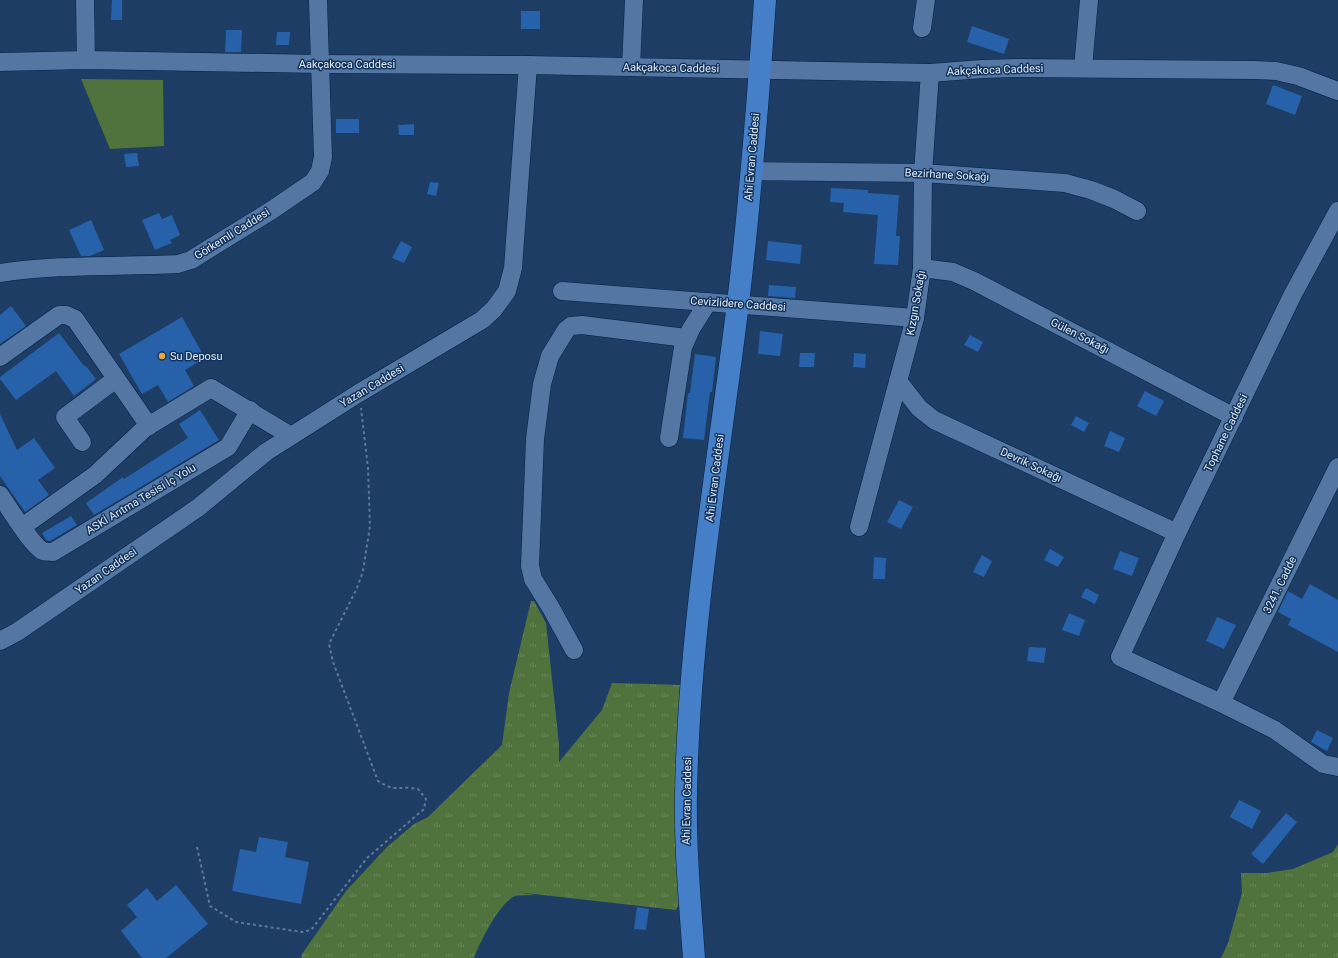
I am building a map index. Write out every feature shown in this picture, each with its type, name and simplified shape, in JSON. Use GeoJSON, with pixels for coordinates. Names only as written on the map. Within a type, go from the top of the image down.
{"type":"FeatureCollection","features":[{"type":"Feature","properties":{"kind":"main road","name":"Ahi Evran Caddesi"},"geometry":{"type":"LineString","coordinates":[[694,958],[686,849],[686,795],[689,728],[700,600],[738,304],[760,70],[765,0]]}},
{"type":"Feature","properties":{"kind":"street"},"geometry":{"type":"LineString","coordinates":[[85,0],[86,60]]}},
{"type":"Feature","properties":{"kind":"street","name":"Görkemli Caddesi"},"geometry":{"type":"LineString","coordinates":[[0,272],[30,268],[178,264],[191,260],[272,210],[313,182],[320,171],[323,157],[318,0]]}},
{"type":"Feature","properties":{"kind":"street"},"geometry":{"type":"LineString","coordinates":[[631,67],[634,0]]}},
{"type":"Feature","properties":{"kind":"street"},"geometry":{"type":"LineString","coordinates":[[922,28],[926,0]]}},
{"type":"Feature","properties":{"kind":"street"},"geometry":{"type":"LineString","coordinates":[[1083,68],[1089,0]]}},
{"type":"Feature","properties":{"kind":"street","name":"Aakçakoca Caddesi"},"geometry":{"type":"LineString","coordinates":[[0,62],[86,60],[320,64],[528,65],[930,73],[982,69],[1083,68],[1254,70],[1276,71],[1298,76],[1338,91]]}},
{"type":"Feature","properties":{"kind":"street","name":"Yazan Caddesi"},"geometry":{"type":"LineString","coordinates":[[0,642],[17,632],[199,507],[266,452],[359,393],[482,320],[494,310],[507,291],[513,268],[528,65]]}},
{"type":"Feature","properties":{"kind":"street","name":"Kızgın Sokağı"},"geometry":{"type":"LineString","coordinates":[[859,526],[915,318],[922,268],[923,173],[930,73]]}},
{"type":"Feature","properties":{"kind":"street","name":"Bezirhane Sokağı"},"geometry":{"type":"LineString","coordinates":[[751,171],[923,173],[1065,183],[1091,190],[1138,211]]}},
{"type":"Feature","properties":{"kind":"street","name":"Tophane Caddesi"},"geometry":{"type":"LineString","coordinates":[[1221,703],[1120,657],[1177,533],[1293,294],[1338,211]]}},
{"type":"Feature","properties":{"kind":"street","name":"Gülen Sokağı"},"geometry":{"type":"LineString","coordinates":[[922,268],[954,272],[974,281],[1234,417]]}},
{"type":"Feature","properties":{"kind":"street","name":"Cevizlidere Caddesi"},"geometry":{"type":"LineString","coordinates":[[562,291],[915,318]]}},
{"type":"Feature","properties":{"kind":"street"},"geometry":{"type":"LineString","coordinates":[[669,438],[683,347],[686,338],[708,302]]}},
{"type":"Feature","properties":{"kind":"street"},"geometry":{"type":"LineString","coordinates":[[0,358],[59,315],[66,315],[75,319],[148,426]]}},
{"type":"Feature","properties":{"kind":"street"},"geometry":{"type":"LineString","coordinates":[[574,650],[554,613],[533,580],[530,566],[535,439],[542,384],[550,356],[570,326],[582,325],[686,338]]}},
{"type":"Feature","properties":{"kind":"street"},"geometry":{"type":"LineString","coordinates":[[82,442],[64,417],[116,379]]}},
{"type":"Feature","properties":{"kind":"street","name":"Devrik Sokağı"},"geometry":{"type":"LineString","coordinates":[[898,381],[919,408],[934,420],[1177,533]]}},
{"type":"Feature","properties":{"kind":"street"},"geometry":{"type":"LineString","coordinates":[[22,527],[95,475],[148,426],[211,388],[250,410],[291,436]]}},
{"type":"Feature","properties":{"kind":"street","name":"ASKİ Arıtma Tesisi İç Yolu"},"geometry":{"type":"LineString","coordinates":[[0,494],[36,545],[42,550],[52,552],[228,447],[250,410]]}},
{"type":"Feature","properties":{"kind":"street","name":"3241. Cadde"},"geometry":{"type":"LineString","coordinates":[[1221,703],[1338,467]]}},
{"type":"Feature","properties":{"kind":"street"},"geometry":{"type":"LineString","coordinates":[[1221,703],[1275,730],[1323,764],[1338,767]]}},
{"type":"Feature","properties":{"kind":"path"},"geometry":{"type":"LineString","coordinates":[[197,847],[210,906],[236,922],[302,932],[311,930],[367,858],[424,809],[426,799],[418,789],[399,789],[387,787],[378,781],[333,662],[330,644],[357,588],[363,570],[370,526],[368,468],[359,393]]}},
{"type":"Feature","properties":{"kind":"green space"},"geometry":{"type":"Polygon","coordinates":[[[81,79],[163,80],[164,146],[110,149],[81,79]]]}},
{"type":"Feature","properties":{"kind":"green space"},"geometry":{"type":"Polygon","coordinates":[[[531,601],[534,601],[546,623],[559,744],[559,762],[602,710],[612,683],[683,685],[680,901],[676,910],[516,892],[535,895],[515,896],[501,908],[490,925],[474,958],[301,958],[302,954],[346,891],[387,847],[414,824],[428,817],[502,745],[509,693],[531,601]]]}},
{"type":"Feature","properties":{"kind":"green space"},"geometry":{"type":"Polygon","coordinates":[[[1338,844],[1338,958],[1221,958],[1228,943],[1242,893],[1241,873],[1267,873],[1293,869],[1333,852],[1338,844]]]}},
{"type":"Feature","properties":{"kind":"building"},"geometry":{"type":"Polygon","coordinates":[[[112,0],[122,0],[122,20],[111,20],[112,0]]]}},
{"type":"Feature","properties":{"kind":"building"},"geometry":{"type":"Polygon","coordinates":[[[521,11],[540,11],[540,29],[521,29],[521,11]]]}},
{"type":"Feature","properties":{"kind":"building"},"geometry":{"type":"Polygon","coordinates":[[[972,26],[1009,39],[1004,54],[967,42],[972,26]]]}},
{"type":"Feature","properties":{"kind":"building"},"geometry":{"type":"Polygon","coordinates":[[[226,30],[242,30],[241,52],[225,52],[226,30]]]}},
{"type":"Feature","properties":{"kind":"building"},"geometry":{"type":"Polygon","coordinates":[[[277,32],[290,32],[289,45],[276,45],[277,32]]]}},
{"type":"Feature","properties":{"kind":"building"},"geometry":{"type":"Polygon","coordinates":[[[1273,85],[1302,96],[1295,115],[1266,104],[1273,85]]]}},
{"type":"Feature","properties":{"kind":"building"},"geometry":{"type":"Polygon","coordinates":[[[336,119],[359,119],[359,133],[336,133],[336,119]]]}},
{"type":"Feature","properties":{"kind":"building"},"geometry":{"type":"Polygon","coordinates":[[[414,124],[414,135],[399,135],[398,125],[414,124]]]}},
{"type":"Feature","properties":{"kind":"building"},"geometry":{"type":"Polygon","coordinates":[[[137,153],[139,166],[126,167],[124,154],[137,153]]]}},
{"type":"Feature","properties":{"kind":"building"},"geometry":{"type":"Polygon","coordinates":[[[430,182],[439,183],[436,196],[427,194],[430,182]]]}},
{"type":"Feature","properties":{"kind":"building"},"geometry":{"type":"Polygon","coordinates":[[[831,188],[868,190],[868,193],[899,195],[896,236],[900,236],[898,265],[874,264],[878,215],[843,212],[844,203],[830,202],[831,188]]]}},
{"type":"Feature","properties":{"kind":"building"},"geometry":{"type":"Polygon","coordinates":[[[159,213],[162,219],[172,215],[180,235],[170,240],[172,243],[155,250],[142,220],[159,213]]]}},
{"type":"Feature","properties":{"kind":"building"},"geometry":{"type":"Polygon","coordinates":[[[91,220],[104,250],[90,256],[81,256],[69,230],[91,220]]]}},
{"type":"Feature","properties":{"kind":"building"},"geometry":{"type":"Polygon","coordinates":[[[401,241],[412,247],[404,263],[392,258],[401,241]]]}},
{"type":"Feature","properties":{"kind":"building"},"geometry":{"type":"Polygon","coordinates":[[[768,241],[802,245],[800,264],[766,260],[768,241]]]}},
{"type":"Feature","properties":{"kind":"building"},"geometry":{"type":"Polygon","coordinates":[[[769,285],[796,287],[795,298],[768,296],[769,285]]]}},
{"type":"Feature","properties":{"kind":"building"},"geometry":{"type":"Polygon","coordinates":[[[11,306],[26,326],[0,344],[0,315],[11,306]]]}},
{"type":"Feature","properties":{"kind":"building","name":"Su Deposu"},"geometry":{"type":"Polygon","coordinates":[[[182,317],[205,358],[185,370],[194,386],[168,402],[158,385],[142,394],[119,354],[182,317]]]}},
{"type":"Feature","properties":{"kind":"building"},"geometry":{"type":"Polygon","coordinates":[[[760,331],[783,334],[780,356],[758,354],[760,331]]]}},
{"type":"Feature","properties":{"kind":"building"},"geometry":{"type":"Polygon","coordinates":[[[59,333],[84,366],[85,365],[96,379],[74,396],[56,371],[16,400],[0,377],[59,333]]]}},
{"type":"Feature","properties":{"kind":"building"},"geometry":{"type":"Polygon","coordinates":[[[970,335],[983,342],[978,352],[964,345],[970,335]]]}},
{"type":"Feature","properties":{"kind":"building"},"geometry":{"type":"Polygon","coordinates":[[[800,353],[815,353],[814,367],[799,367],[800,353]]]}},
{"type":"Feature","properties":{"kind":"building"},"geometry":{"type":"Polygon","coordinates":[[[854,353],[866,354],[865,368],[853,367],[854,353]]]}},
{"type":"Feature","properties":{"kind":"building"},"geometry":{"type":"Polygon","coordinates":[[[695,354],[716,357],[704,440],[683,438],[688,393],[690,393],[695,354]]]}},
{"type":"Feature","properties":{"kind":"building"},"geometry":{"type":"Polygon","coordinates":[[[1145,391],[1164,401],[1156,416],[1137,406],[1145,391]]]}},
{"type":"Feature","properties":{"kind":"building"},"geometry":{"type":"Polygon","coordinates":[[[200,410],[219,440],[94,515],[86,503],[123,477],[124,479],[188,438],[179,424],[200,410]]]}},
{"type":"Feature","properties":{"kind":"building"},"geometry":{"type":"Polygon","coordinates":[[[0,414],[17,450],[34,438],[55,468],[38,480],[49,495],[25,512],[0,476],[0,414]]]}},
{"type":"Feature","properties":{"kind":"building"},"geometry":{"type":"Polygon","coordinates":[[[1076,416],[1089,423],[1084,432],[1071,425],[1076,416]]]}},
{"type":"Feature","properties":{"kind":"building"},"geometry":{"type":"Polygon","coordinates":[[[1110,431],[1125,438],[1119,452],[1104,446],[1110,431]]]}},
{"type":"Feature","properties":{"kind":"building"},"geometry":{"type":"Polygon","coordinates":[[[899,500],[913,507],[901,529],[887,522],[899,500]]]}},
{"type":"Feature","properties":{"kind":"building"},"geometry":{"type":"Polygon","coordinates":[[[71,516],[77,525],[50,541],[46,540],[42,533],[71,516]]]}},
{"type":"Feature","properties":{"kind":"building"},"geometry":{"type":"Polygon","coordinates":[[[1050,549],[1064,557],[1058,567],[1044,560],[1050,549]]]}},
{"type":"Feature","properties":{"kind":"building"},"geometry":{"type":"Polygon","coordinates":[[[1120,551],[1139,558],[1132,576],[1113,569],[1120,551]]]}},
{"type":"Feature","properties":{"kind":"building"},"geometry":{"type":"Polygon","coordinates":[[[982,555],[992,561],[984,577],[973,572],[982,555]]]}},
{"type":"Feature","properties":{"kind":"building"},"geometry":{"type":"Polygon","coordinates":[[[874,557],[886,558],[885,579],[873,579],[874,557]]]}},
{"type":"Feature","properties":{"kind":"building"},"geometry":{"type":"Polygon","coordinates":[[[1310,584],[1338,600],[1338,652],[1288,625],[1291,619],[1278,612],[1288,591],[1302,599],[1310,584]]]}},
{"type":"Feature","properties":{"kind":"building"},"geometry":{"type":"Polygon","coordinates":[[[1086,588],[1099,595],[1095,604],[1081,597],[1086,588]]]}},
{"type":"Feature","properties":{"kind":"building"},"geometry":{"type":"Polygon","coordinates":[[[1069,613],[1085,620],[1079,636],[1062,630],[1069,613]]]}},
{"type":"Feature","properties":{"kind":"building"},"geometry":{"type":"Polygon","coordinates":[[[1217,617],[1236,625],[1224,649],[1206,641],[1217,617]]]}},
{"type":"Feature","properties":{"kind":"building"},"geometry":{"type":"Polygon","coordinates":[[[1029,647],[1046,648],[1044,663],[1027,661],[1029,647]]]}},
{"type":"Feature","properties":{"kind":"building"},"geometry":{"type":"Polygon","coordinates":[[[1317,730],[1333,738],[1327,751],[1311,742],[1317,730]]]}},
{"type":"Feature","properties":{"kind":"building"},"geometry":{"type":"Polygon","coordinates":[[[1239,800],[1261,811],[1252,829],[1230,817],[1239,800]]]}},
{"type":"Feature","properties":{"kind":"building"},"geometry":{"type":"Polygon","coordinates":[[[1286,813],[1297,822],[1263,864],[1251,854],[1286,813]]]}},
{"type":"Feature","properties":{"kind":"building"},"geometry":{"type":"Polygon","coordinates":[[[259,837],[288,842],[285,857],[309,862],[301,904],[232,891],[240,849],[256,852],[259,837]]]}},
{"type":"Feature","properties":{"kind":"building"},"geometry":{"type":"Polygon","coordinates":[[[176,885],[208,924],[166,958],[142,958],[121,931],[137,917],[127,905],[147,888],[157,901],[176,885]]]}},
{"type":"Feature","properties":{"kind":"building"},"geometry":{"type":"Polygon","coordinates":[[[637,907],[649,909],[646,930],[634,929],[637,907]]]}},
{"type":"Feature","properties":{"kind":"place","name":"Su Deposu"},"geometry":{"type":"Point","coordinates":[162,356]}}]}
